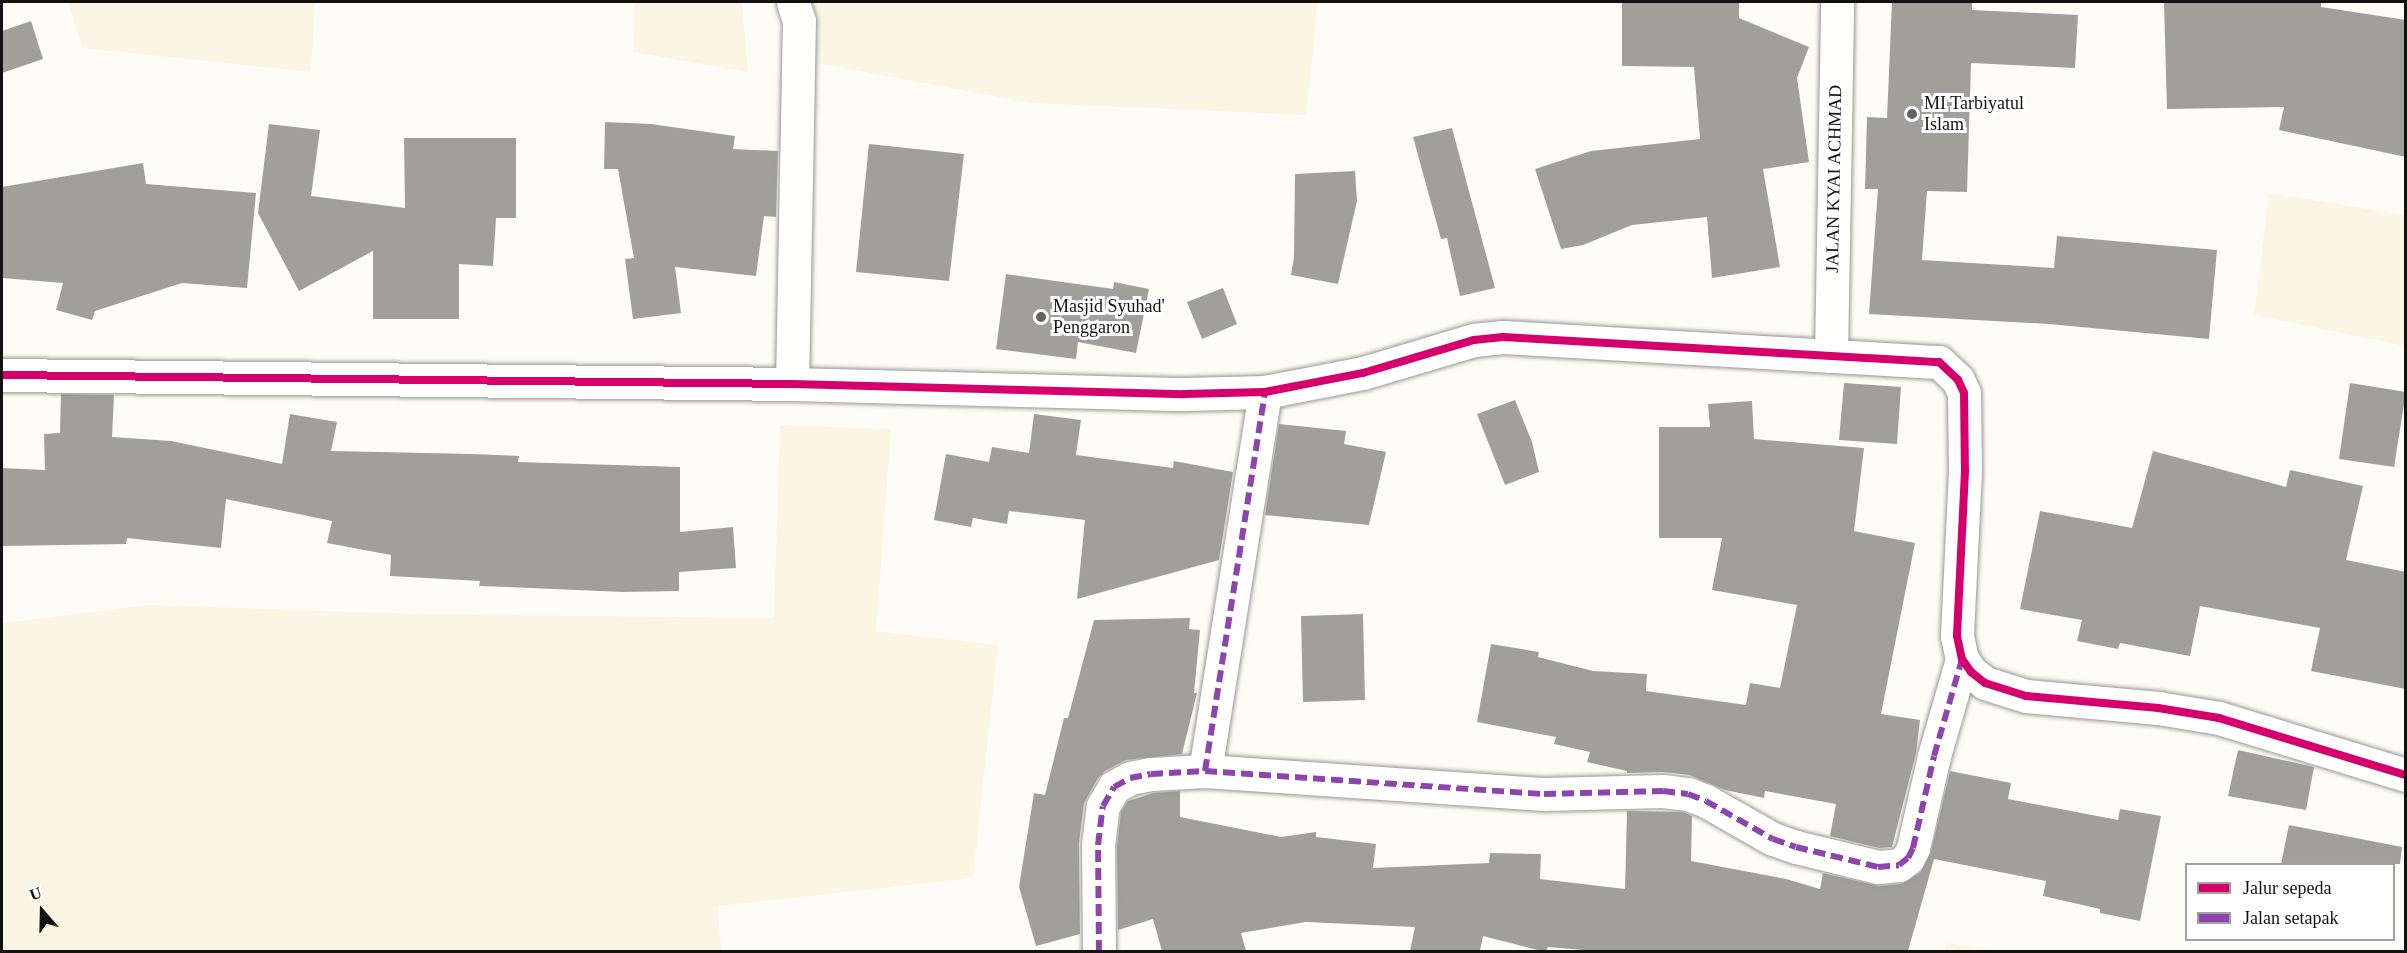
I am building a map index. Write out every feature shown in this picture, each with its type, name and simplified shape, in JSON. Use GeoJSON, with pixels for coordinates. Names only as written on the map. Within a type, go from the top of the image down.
{"type":"FeatureCollection","features":[{"type":"Feature","properties":{"kind":"street"},"geometry":{"type":"LineString","coordinates":[[792,384],[799,21],[793,2]]}},
{"type":"Feature","properties":{"kind":"street","name":"JALAN KYAI ACHMAD"},"geometry":{"type":"LineString","coordinates":[[1831,356],[1837,2]]}},
{"type":"Feature","properties":{"kind":"street"},"geometry":{"type":"LineString","coordinates":[[2,375],[792,384],[1184,394],[1265,392],[1363,374],[1474,340],[1503,337],[1939,362],[1958,380],[1964,393],[1965,471],[1958,636],[1962,659],[1971,672],[1985,683],[2026,696],[2158,708],[2219,718],[2406,775]]}},
{"type":"Feature","properties":{"kind":"street"},"geometry":{"type":"LineString","coordinates":[[1205,771],[1265,392]]}},
{"type":"Feature","properties":{"kind":"street"},"geometry":{"type":"LineString","coordinates":[[1099,951],[1098,845],[1103,806],[1114,787],[1130,778],[1151,774],[1205,771],[1544,794],[1664,791],[1688,794],[1706,801],[1773,839],[1816,852],[1889,867],[1899,865],[1908,858],[1913,848],[1934,756],[1962,659]]}},
{"type":"Feature","properties":{"kind":"shaded area"},"geometry":{"type":"Polygon","coordinates":[[[68,2],[315,2],[311,72],[83,48],[68,2]]]}},
{"type":"Feature","properties":{"kind":"shaded area"},"geometry":{"type":"Polygon","coordinates":[[[635,2],[742,2],[748,72],[633,52],[635,2]]]}},
{"type":"Feature","properties":{"kind":"shaded area"},"geometry":{"type":"Polygon","coordinates":[[[810,2],[1318,2],[1306,115],[1032,103],[812,62],[810,2]]]}},
{"type":"Feature","properties":{"kind":"shaded area"},"geometry":{"type":"Polygon","coordinates":[[[2269,193],[2405,215],[2405,346],[2254,315],[2269,193]]]}},
{"type":"Feature","properties":{"kind":"shaded area"},"geometry":{"type":"Polygon","coordinates":[[[780,425],[891,429],[876,631],[998,645],[973,878],[718,906],[721,951],[2,951],[2,623],[149,605],[419,614],[774,618],[780,425]]]}},
{"type":"Feature","properties":{"kind":"shaded area"},"geometry":{"type":"Polygon","coordinates":[[[1947,943],[1997,951],[1944,951],[1947,943]]]}},
{"type":"Feature","properties":{"kind":"building"},"geometry":{"type":"Polygon","coordinates":[[[1622,2],[1739,2],[1739,18],[1809,47],[1797,78],[1809,162],[1763,169],[1780,267],[1712,278],[1707,217],[1632,225],[1583,245],[1561,249],[1535,169],[1591,151],[1700,139],[1694,67],[1622,66],[1622,2]]]}},
{"type":"Feature","properties":{"kind":"building"},"geometry":{"type":"Polygon","coordinates":[[[1892,2],[1972,2],[1972,10],[2078,15],[2075,68],[1971,63],[1967,192],[1927,191],[1922,260],[2054,268],[2057,236],[2217,250],[2209,339],[2049,324],[1869,314],[1878,189],[1865,189],[1867,117],[1887,118],[1892,2]]]}},
{"type":"Feature","properties":{"kind":"building"},"geometry":{"type":"Polygon","coordinates":[[[2164,2],[2321,2],[2321,7],[2406,20],[2406,157],[2279,130],[2284,107],[2167,109],[2164,2]]]}},
{"type":"Feature","properties":{"kind":"building"},"geometry":{"type":"Polygon","coordinates":[[[31,21],[43,59],[2,73],[2,31],[31,21]]]}},
{"type":"Feature","properties":{"kind":"building"},"geometry":{"type":"Polygon","coordinates":[[[605,122],[651,124],[735,136],[733,149],[778,151],[776,217],[764,216],[756,276],[675,267],[681,313],[633,319],[625,259],[634,258],[618,169],[604,169],[605,122]]]}},
{"type":"Feature","properties":{"kind":"building"},"geometry":{"type":"Polygon","coordinates":[[[269,124],[320,130],[311,196],[405,208],[404,138],[516,138],[516,218],[496,218],[493,266],[459,264],[459,319],[373,319],[373,251],[299,291],[258,213],[269,124]]]}},
{"type":"Feature","properties":{"kind":"building"},"geometry":{"type":"Polygon","coordinates":[[[1452,128],[1495,288],[1460,296],[1447,238],[1441,239],[1413,137],[1452,128]]]}},
{"type":"Feature","properties":{"kind":"building"},"geometry":{"type":"Polygon","coordinates":[[[869,144],[964,154],[949,281],[856,272],[869,144]]]}},
{"type":"Feature","properties":{"kind":"building"},"geometry":{"type":"Polygon","coordinates":[[[143,163],[146,184],[256,193],[247,288],[182,283],[95,311],[92,320],[56,310],[63,283],[2,278],[2,187],[143,163]]]}},
{"type":"Feature","properties":{"kind":"building"},"geometry":{"type":"Polygon","coordinates":[[[1355,171],[1357,201],[1338,284],[1291,275],[1294,257],[1295,174],[1355,171]]]}},
{"type":"Feature","properties":{"kind":"building","name":"Masjid Syuhad' Penggaron"},"geometry":{"type":"Polygon","coordinates":[[[1006,274],[1113,289],[1114,282],[1149,289],[1136,353],[1078,342],[1076,359],[996,349],[1006,274]]]}},
{"type":"Feature","properties":{"kind":"building"},"geometry":{"type":"Polygon","coordinates":[[[1223,288],[1237,324],[1202,339],[1187,302],[1223,288]]]}},
{"type":"Feature","properties":{"kind":"building"},"geometry":{"type":"Polygon","coordinates":[[[1844,383],[1901,387],[1897,444],[1839,440],[1844,383]]]}},
{"type":"Feature","properties":{"kind":"building"},"geometry":{"type":"Polygon","coordinates":[[[2350,383],[2406,392],[2394,467],[2339,459],[2350,383]]]}},
{"type":"Feature","properties":{"kind":"building"},"geometry":{"type":"Polygon","coordinates":[[[61,394],[114,395],[112,437],[171,441],[282,464],[290,414],[337,422],[331,451],[519,456],[518,462],[680,467],[680,532],[733,527],[736,568],[679,572],[679,591],[623,592],[479,586],[480,581],[390,576],[391,555],[327,543],[332,521],[226,499],[221,548],[127,538],[126,544],[2,546],[2,468],[45,470],[44,434],[60,433],[61,394]]]}},
{"type":"Feature","properties":{"kind":"building"},"geometry":{"type":"Polygon","coordinates":[[[1515,400],[1532,442],[1539,472],[1505,485],[1477,414],[1515,400]]]}},
{"type":"Feature","properties":{"kind":"building"},"geometry":{"type":"Polygon","coordinates":[[[1752,401],[1754,439],[1864,448],[1854,531],[1915,543],[1881,714],[1920,720],[1916,753],[1892,847],[1879,848],[1830,836],[1836,804],[1765,791],[1764,798],[1725,790],[1690,775],[1663,772],[1627,773],[1627,771],[1587,762],[1590,752],[1554,744],[1556,737],[1477,722],[1491,644],[1539,652],[1538,657],[1593,671],[1647,674],[1646,691],[1746,705],[1750,683],[1780,688],[1797,605],[1712,590],[1722,538],[1659,538],[1659,427],[1710,427],[1708,404],[1752,401]]]}},
{"type":"Feature","properties":{"kind":"building"},"geometry":{"type":"Polygon","coordinates":[[[1034,414],[1081,420],[1076,455],[1173,468],[1174,461],[1233,472],[1219,560],[1077,599],[1085,520],[1009,511],[1007,524],[973,518],[971,527],[934,520],[946,454],[989,462],[992,447],[1029,453],[1034,414]]]}},
{"type":"Feature","properties":{"kind":"building"},"geometry":{"type":"Polygon","coordinates":[[[1279,424],[1346,431],[1344,444],[1386,452],[1369,525],[1265,515],[1279,424]]]}},
{"type":"Feature","properties":{"kind":"building"},"geometry":{"type":"Polygon","coordinates":[[[2153,451],[2286,487],[2290,470],[2363,486],[2346,560],[2406,572],[2406,689],[2311,671],[2320,628],[2200,606],[2190,656],[2120,643],[2118,649],[2077,641],[2082,620],[2020,609],[2040,511],[2132,528],[2153,451]]]}},
{"type":"Feature","properties":{"kind":"building"},"geometry":{"type":"Polygon","coordinates":[[[1363,614],[1365,700],[1303,702],[1301,616],[1363,614]]]}},
{"type":"Feature","properties":{"kind":"building"},"geometry":{"type":"Polygon","coordinates":[[[1190,618],[1189,629],[1200,630],[1194,693],[1197,693],[1182,754],[1126,760],[1105,771],[1098,778],[1084,803],[1079,843],[1080,934],[1036,946],[1019,887],[1034,793],[1045,795],[1064,718],[1068,718],[1094,620],[1190,618]]]}},
{"type":"Feature","properties":{"kind":"building"},"geometry":{"type":"Polygon","coordinates":[[[2238,750],[2314,767],[2306,810],[2228,796],[2238,750]]]}},
{"type":"Feature","properties":{"kind":"building"},"geometry":{"type":"Polygon","coordinates":[[[1950,771],[2011,783],[2008,799],[2118,820],[2120,809],[2161,816],[2140,921],[2100,913],[2100,909],[2043,896],[2046,881],[1934,859],[1908,951],[1595,951],[1548,947],[1546,951],[1541,951],[1483,936],[1480,951],[1410,951],[1415,927],[1306,922],[1241,933],[1246,951],[1162,951],[1153,919],[1118,930],[1117,846],[1121,812],[1128,801],[1153,793],[1180,791],[1180,817],[1281,837],[1316,832],[1316,837],[1376,844],[1373,868],[1489,863],[1490,853],[1541,854],[1540,879],[1625,889],[1627,811],[1683,812],[1692,816],[1691,861],[1786,879],[1820,889],[1823,873],[1879,886],[1901,884],[1920,873],[1931,852],[1950,771]]]}},
{"type":"Feature","properties":{"kind":"building"},"geometry":{"type":"Polygon","coordinates":[[[2289,825],[2402,847],[2400,864],[2281,863],[2289,825]]]}},
{"type":"Feature","properties":{"kind":"marked path"},"geometry":{"type":"LineString","coordinates":[[1205,771],[1265,392]]}},
{"type":"Feature","properties":{"kind":"marked path"},"geometry":{"type":"LineString","coordinates":[[1099,952],[1098,845],[1103,806],[1114,787],[1130,778],[1151,774],[1205,771],[1544,794],[1663,791],[1688,794],[1706,801],[1773,839],[1796,847],[1878,867],[1899,865],[1908,858],[1913,848],[1934,756],[1962,659]]}},
{"type":"Feature","properties":{"kind":"cycle path"},"geometry":{"type":"LineString","coordinates":[[2,375],[792,384],[1184,394],[1265,392],[1363,373],[1474,340],[1503,337],[1939,362],[1958,380],[1964,393],[1965,471],[1957,636],[1962,659],[1971,672],[1985,683],[2026,696],[2158,708],[2219,718],[2406,775]]}},
{"type":"Feature","properties":{"kind":"place","name":"MI Tarbiyatul Islam"},"geometry":{"type":"Point","coordinates":[1912,114]}},
{"type":"Feature","properties":{"kind":"place","name":"Masjid Syuhad' Penggaron"},"geometry":{"type":"Point","coordinates":[1041,317]}}]}
